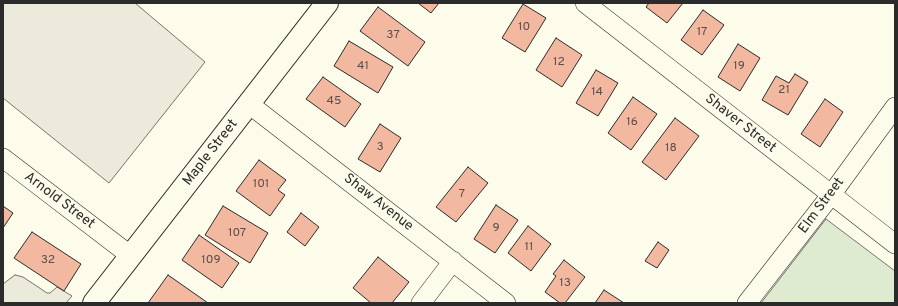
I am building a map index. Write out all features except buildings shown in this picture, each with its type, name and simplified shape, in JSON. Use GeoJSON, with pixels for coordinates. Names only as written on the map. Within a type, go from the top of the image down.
{"type":"FeatureCollection","features":[{"type":"Feature","properties":{"kind":"street","name":"Maple Street"},"geometry":{"type":"LineString","coordinates":[[94,303],[123,250],[249,104],[327,3]]}},
{"type":"Feature","properties":{"kind":"street","name":"Shaver Street"},"geometry":{"type":"LineString","coordinates":[[585,3],[895,244]]}},
{"type":"Feature","properties":{"kind":"street","name":"Shaw Avenue"},"geometry":{"type":"LineString","coordinates":[[249,104],[506,303]]}},
{"type":"Feature","properties":{"kind":"street","name":"Elm Street"},"geometry":{"type":"LineString","coordinates":[[747,303],[831,195],[895,108]]}},
{"type":"Feature","properties":{"kind":"street","name":"Arnold Street"},"geometry":{"type":"LineString","coordinates":[[3,158],[123,250]]}},
{"type":"Feature","properties":{"kind":"street"},"geometry":{"type":"LineString","coordinates":[[421,303],[453,261]]}},
{"type":"Feature","properties":{"kind":"green space"},"geometry":{"type":"Polygon","coordinates":[[[826,219],[895,271],[895,303],[761,303],[826,219]]]}},
{"type":"Feature","properties":{"kind":"shaded area"},"geometry":{"type":"Polygon","coordinates":[[[3,3],[135,3],[205,62],[109,183],[3,98],[3,3]]]}},
{"type":"Feature","properties":{"kind":"shaded area"},"geometry":{"type":"Polygon","coordinates":[[[15,275],[23,277],[47,293],[50,293],[57,287],[72,296],[66,303],[3,303],[3,284],[15,275]]]}}]}
